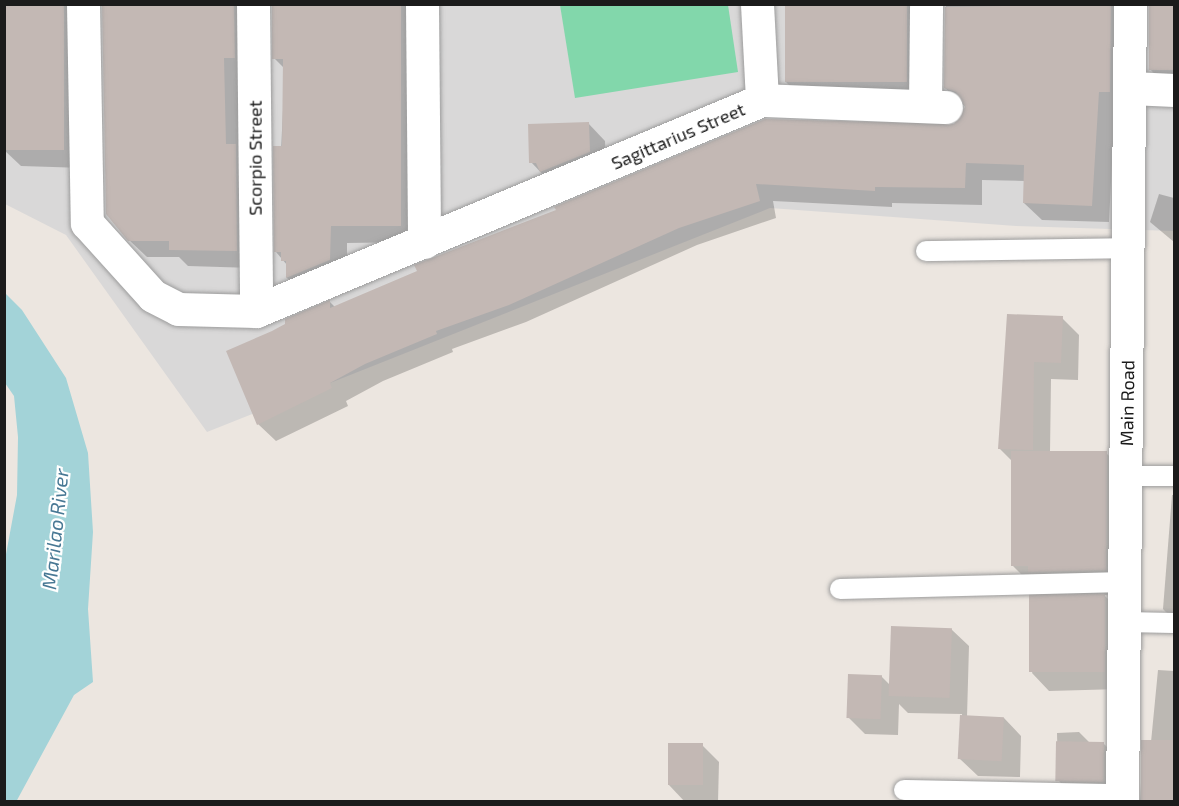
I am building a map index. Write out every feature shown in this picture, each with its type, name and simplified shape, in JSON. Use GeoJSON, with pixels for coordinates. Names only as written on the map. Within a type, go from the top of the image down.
{"type":"FeatureCollection","features":[{"type":"Feature","properties":{"kind":"street"},"geometry":{"type":"LineString","coordinates":[[83,4],[87,223],[153,296],[178,309],[256,311]]}},
{"type":"Feature","properties":{"kind":"street","name":"Scorpio Street"},"geometry":{"type":"LineString","coordinates":[[253,4],[256,311]]}},
{"type":"Feature","properties":{"kind":"street"},"geometry":{"type":"LineString","coordinates":[[422,4],[424,242]]}},
{"type":"Feature","properties":{"kind":"street"},"geometry":{"type":"LineString","coordinates":[[757,4],[762,100]]}},
{"type":"Feature","properties":{"kind":"street","name":"Sagittarius Street"},"geometry":{"type":"LineString","coordinates":[[256,311],[762,100],[935,107],[926,4]]}},
{"type":"Feature","properties":{"kind":"street","name":"Main Road"},"geometry":{"type":"LineString","coordinates":[[1122,798],[1131,88],[1130,4]]}},
{"type":"Feature","properties":{"kind":"street"},"geometry":{"type":"LineString","coordinates":[[1131,88],[1174,90]]}},
{"type":"Feature","properties":{"kind":"lane"},"geometry":{"type":"LineString","coordinates":[[926,251],[1129,248]]}},
{"type":"Feature","properties":{"kind":"lane"},"geometry":{"type":"LineString","coordinates":[[1126,476],[1174,476]]}},
{"type":"Feature","properties":{"kind":"lane"},"geometry":{"type":"LineString","coordinates":[[840,589],[1125,582]]}},
{"type":"Feature","properties":{"kind":"lane"},"geometry":{"type":"LineString","coordinates":[[1124,622],[1174,623]]}},
{"type":"Feature","properties":{"kind":"lane"},"geometry":{"type":"LineString","coordinates":[[904,790],[1122,798]]}},
{"type":"Feature","properties":{"kind":"shaded area"},"geometry":{"type":"Polygon","coordinates":[[[4,5],[1174,5],[1174,231],[1016,226],[770,208],[207,432],[66,235],[5,204],[4,5]]]}},
{"type":"Feature","properties":{"kind":"green space"},"geometry":{"type":"Polygon","coordinates":[[[560,5],[728,5],[738,72],[575,98],[560,5]]]}},
{"type":"Feature","properties":{"kind":"water","name":"Marilao River"},"geometry":{"type":"Polygon","coordinates":[[[4,292],[22,310],[66,378],[88,453],[93,532],[88,609],[93,682],[74,695],[16,802],[4,801],[4,565],[17,495],[18,437],[14,396],[5,383],[4,292]]]}},
{"type":"Feature","properties":{"kind":"building"},"geometry":{"type":"Polygon","coordinates":[[[4,4],[64,4],[64,150],[4,150],[4,4]]]}},
{"type":"Feature","properties":{"kind":"building"},"geometry":{"type":"Polygon","coordinates":[[[102,4],[234,4],[235,58],[224,58],[226,144],[236,144],[237,251],[169,250],[169,241],[128,241],[106,214],[102,4]]]}},
{"type":"Feature","properties":{"kind":"building"},"geometry":{"type":"Polygon","coordinates":[[[272,4],[401,4],[401,226],[331,226],[330,260],[286,278],[286,261],[281,261],[281,252],[274,252],[273,146],[282,146],[283,59],[272,59],[272,4]]]}},
{"type":"Feature","properties":{"kind":"building"},"geometry":{"type":"Polygon","coordinates":[[[785,4],[907,4],[907,82],[785,82],[785,4]]]}},
{"type":"Feature","properties":{"kind":"building"},"geometry":{"type":"Polygon","coordinates":[[[1111,4],[1110,92],[1099,92],[1092,206],[1023,203],[1024,165],[966,163],[965,188],[875,187],[875,191],[756,184],[760,201],[679,228],[509,305],[436,331],[437,334],[365,364],[330,383],[332,388],[257,425],[226,351],[285,324],[285,319],[330,300],[330,308],[417,271],[414,265],[556,210],[554,207],[765,119],[954,124],[965,107],[956,92],[944,88],[945,7],[1111,4]]]}},
{"type":"Feature","properties":{"kind":"building"},"geometry":{"type":"Polygon","coordinates":[[[1149,4],[1174,4],[1174,70],[1149,70],[1149,4]]]}},
{"type":"Feature","properties":{"kind":"building"},"geometry":{"type":"Polygon","coordinates":[[[589,122],[590,152],[540,172],[536,163],[529,163],[528,124],[589,122]]]}},
{"type":"Feature","properties":{"kind":"building"},"geometry":{"type":"Polygon","coordinates":[[[1007,314],[1063,316],[1061,363],[1034,362],[1033,450],[998,449],[1007,314]]]}},
{"type":"Feature","properties":{"kind":"building"},"geometry":{"type":"Polygon","coordinates":[[[1011,451],[1107,451],[1106,570],[1028,572],[1028,566],[1011,566],[1011,451]]]}},
{"type":"Feature","properties":{"kind":"building"},"geometry":{"type":"Polygon","coordinates":[[[1029,594],[1105,594],[1105,672],[1029,672],[1029,594]]]}},
{"type":"Feature","properties":{"kind":"building"},"geometry":{"type":"Polygon","coordinates":[[[891,626],[952,628],[950,698],[889,696],[891,626]]]}},
{"type":"Feature","properties":{"kind":"building"},"geometry":{"type":"Polygon","coordinates":[[[848,674],[882,675],[880,719],[846,718],[848,674]]]}},
{"type":"Feature","properties":{"kind":"building"},"geometry":{"type":"Polygon","coordinates":[[[960,715],[1004,717],[1002,761],[958,759],[960,715]]]}},
{"type":"Feature","properties":{"kind":"building"},"geometry":{"type":"Polygon","coordinates":[[[1141,740],[1174,740],[1174,801],[1141,801],[1141,740]]]}},
{"type":"Feature","properties":{"kind":"building"},"geometry":{"type":"Polygon","coordinates":[[[1056,741],[1104,742],[1103,782],[1055,781],[1056,741]]]}},
{"type":"Feature","properties":{"kind":"building"},"geometry":{"type":"Polygon","coordinates":[[[668,743],[703,743],[703,785],[668,785],[668,743]]]}}]}
